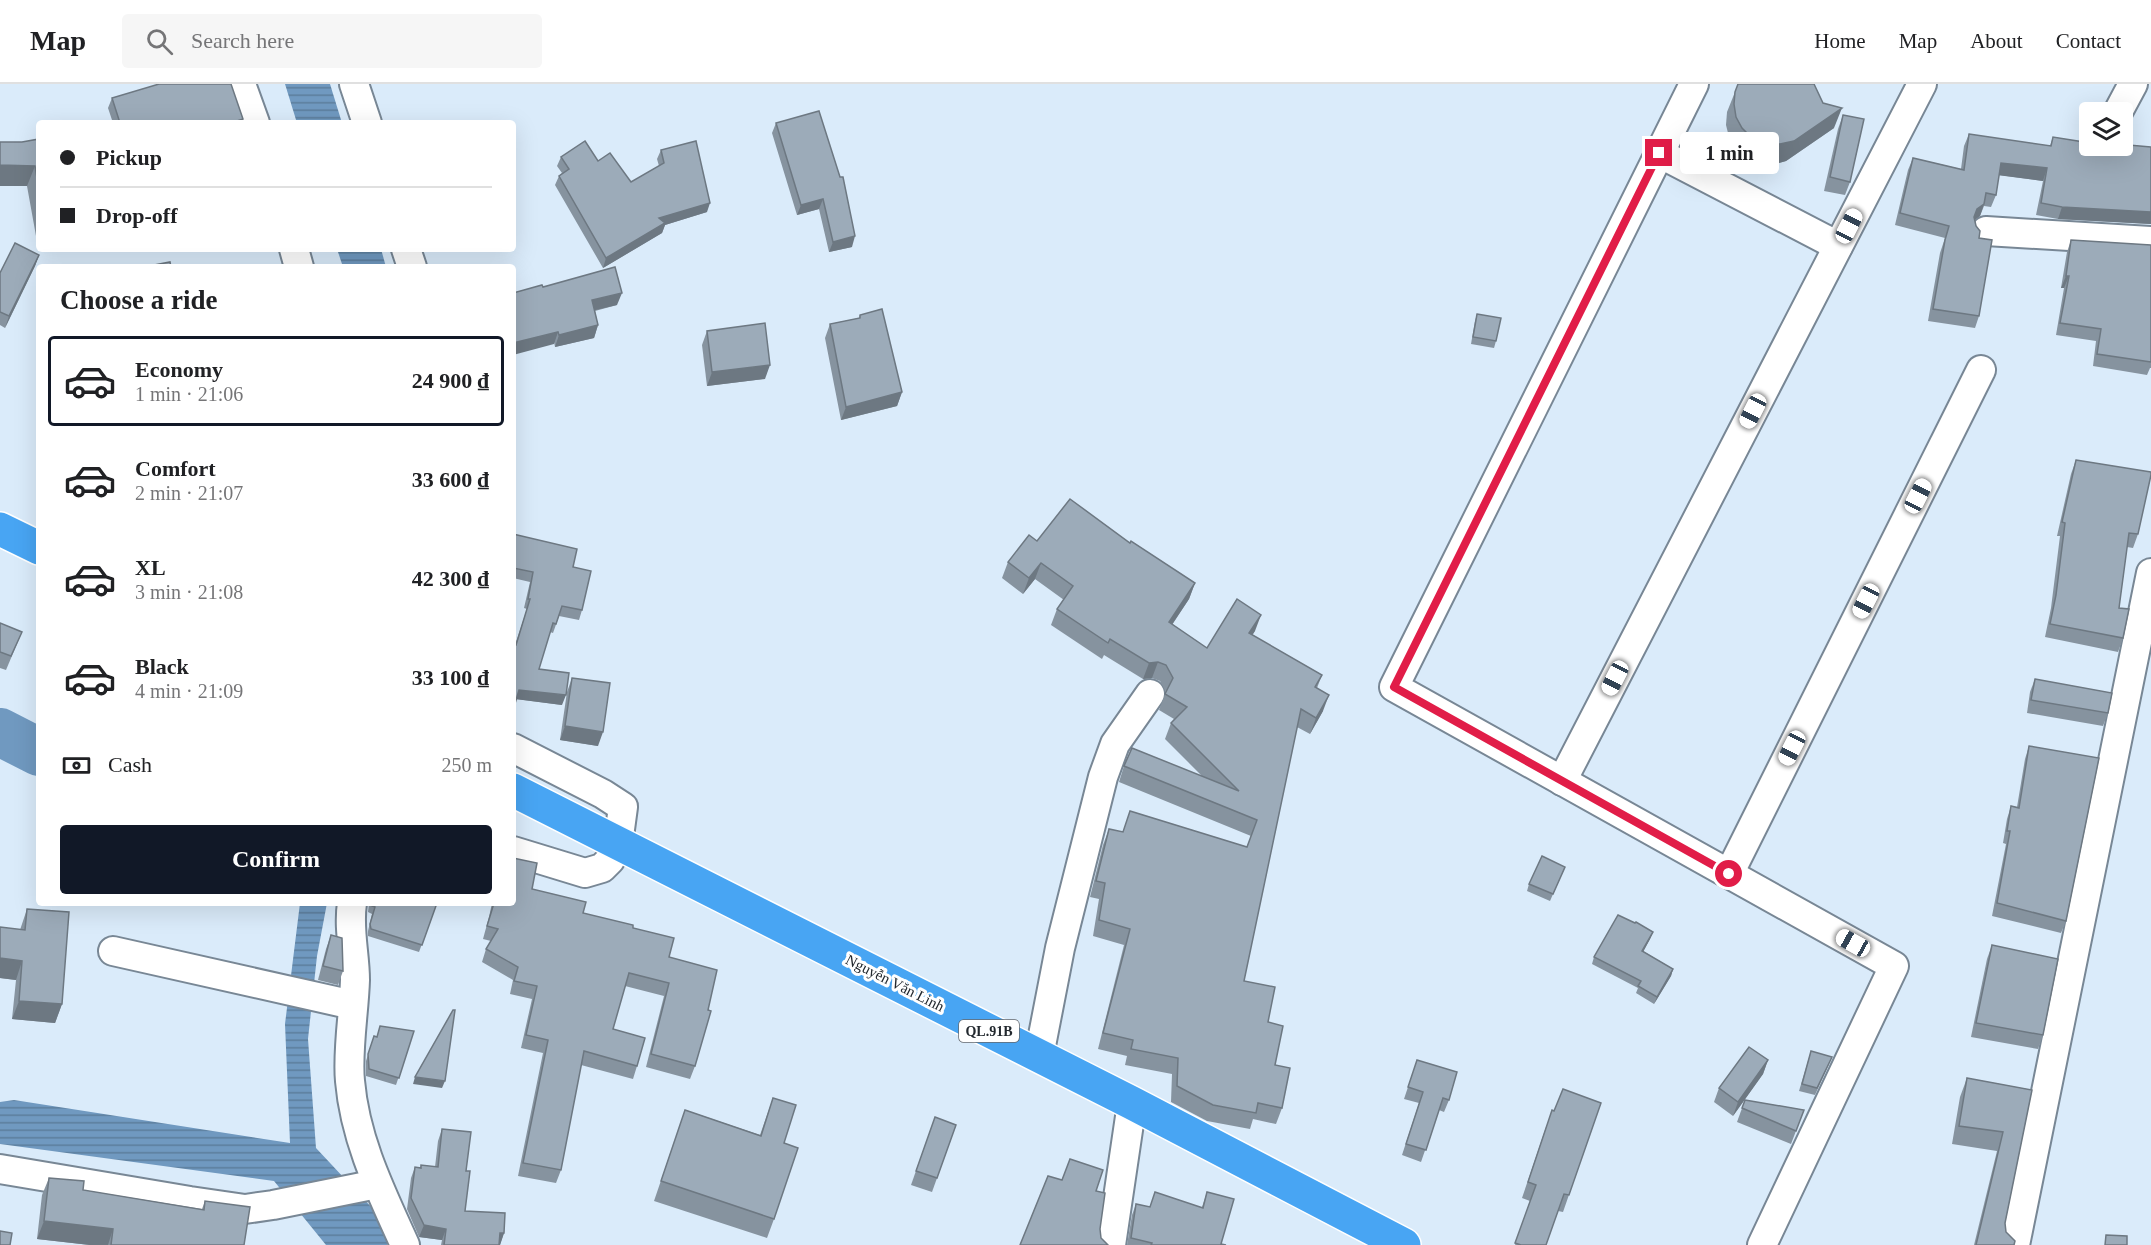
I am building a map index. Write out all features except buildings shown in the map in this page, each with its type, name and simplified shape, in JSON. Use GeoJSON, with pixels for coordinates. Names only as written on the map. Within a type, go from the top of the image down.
{"type":"FeatureCollection","features":[{"type":"Feature","properties":{"kind":"highway"},"geometry":{"type":"LineString","coordinates":[[0,529],[36,547]]}},
{"type":"Feature","properties":{"kind":"highway","name":"Nguyễn Văn Linh"},"geometry":{"type":"LineString","coordinates":[[516,792],[1132,1103],[1404,1245]]}},
{"type":"Feature","properties":{"kind":"street"},"geometry":{"type":"LineString","coordinates":[[241,84],[254,120]]}},
{"type":"Feature","properties":{"kind":"street"},"geometry":{"type":"LineString","coordinates":[[354,84],[366,120]]}},
{"type":"Feature","properties":{"kind":"street"},"geometry":{"type":"LineString","coordinates":[[1694,84],[1394,687],[1894,966],[1762,1245]]}},
{"type":"Feature","properties":{"kind":"street"},"geometry":{"type":"LineString","coordinates":[[1562,781],[1922,84]]}},
{"type":"Feature","properties":{"kind":"street"},"geometry":{"type":"LineString","coordinates":[[2123,102],[2133,84]]}},
{"type":"Feature","properties":{"kind":"street"},"geometry":{"type":"LineString","coordinates":[[1659,153],[1838,246]]}},
{"type":"Feature","properties":{"kind":"street"},"geometry":{"type":"LineString","coordinates":[[1986,231],[2151,241]]}},
{"type":"Feature","properties":{"kind":"street"},"geometry":{"type":"LineString","coordinates":[[1729,874],[1982,370]]}},
{"type":"Feature","properties":{"kind":"street"},"geometry":{"type":"LineString","coordinates":[[2015,1245],[2151,573]]}},
{"type":"Feature","properties":{"kind":"street"},"geometry":{"type":"LineString","coordinates":[[1039,1056],[1060,948],[1103,777],[1114,744],[1150,694]]}},
{"type":"Feature","properties":{"kind":"street"},"geometry":{"type":"LineString","coordinates":[[516,750],[603,794],[623,807],[618,844],[610,860],[602,868],[585,873],[516,852]]}},
{"type":"Feature","properties":{"kind":"street"},"geometry":{"type":"LineString","coordinates":[[352,906],[350,917],[355,978],[350,1080],[367,1185],[405,1245]]}},
{"type":"Feature","properties":{"kind":"street"},"geometry":{"type":"LineString","coordinates":[[113,951],[353,1005]]}},
{"type":"Feature","properties":{"kind":"street"},"geometry":{"type":"LineString","coordinates":[[1111,1245],[1132,1103]]}},
{"type":"Feature","properties":{"kind":"street"},"geometry":{"type":"LineString","coordinates":[[0,1168],[245,1209],[367,1185]]}},
{"type":"Feature","properties":{"kind":"water"},"geometry":{"type":"Polygon","coordinates":[[[285,84],[330,84],[341,120],[296,120],[285,84]]]}},
{"type":"Feature","properties":{"kind":"water"},"geometry":{"type":"Polygon","coordinates":[[[338,252],[382,252],[385,264],[342,264],[338,252]]]}},
{"type":"Feature","properties":{"kind":"water"},"geometry":{"type":"Polygon","coordinates":[[[300,906],[326,906],[317,956],[308,1039],[316,1148],[389,1226],[387,1245],[326,1245],[274,1181],[0,1144],[0,1102],[14,1100],[290,1143],[285,1024],[300,906]]]}},
{"type":"Feature","properties":{"kind":"waterway"},"geometry":{"type":"LineString","coordinates":[[0,732],[36,750]]}},
{"type":"Feature","properties":{"kind":"route"},"geometry":{"type":"LineString","coordinates":[[1659,153],[1394,687],[1729,874]]}}]}
